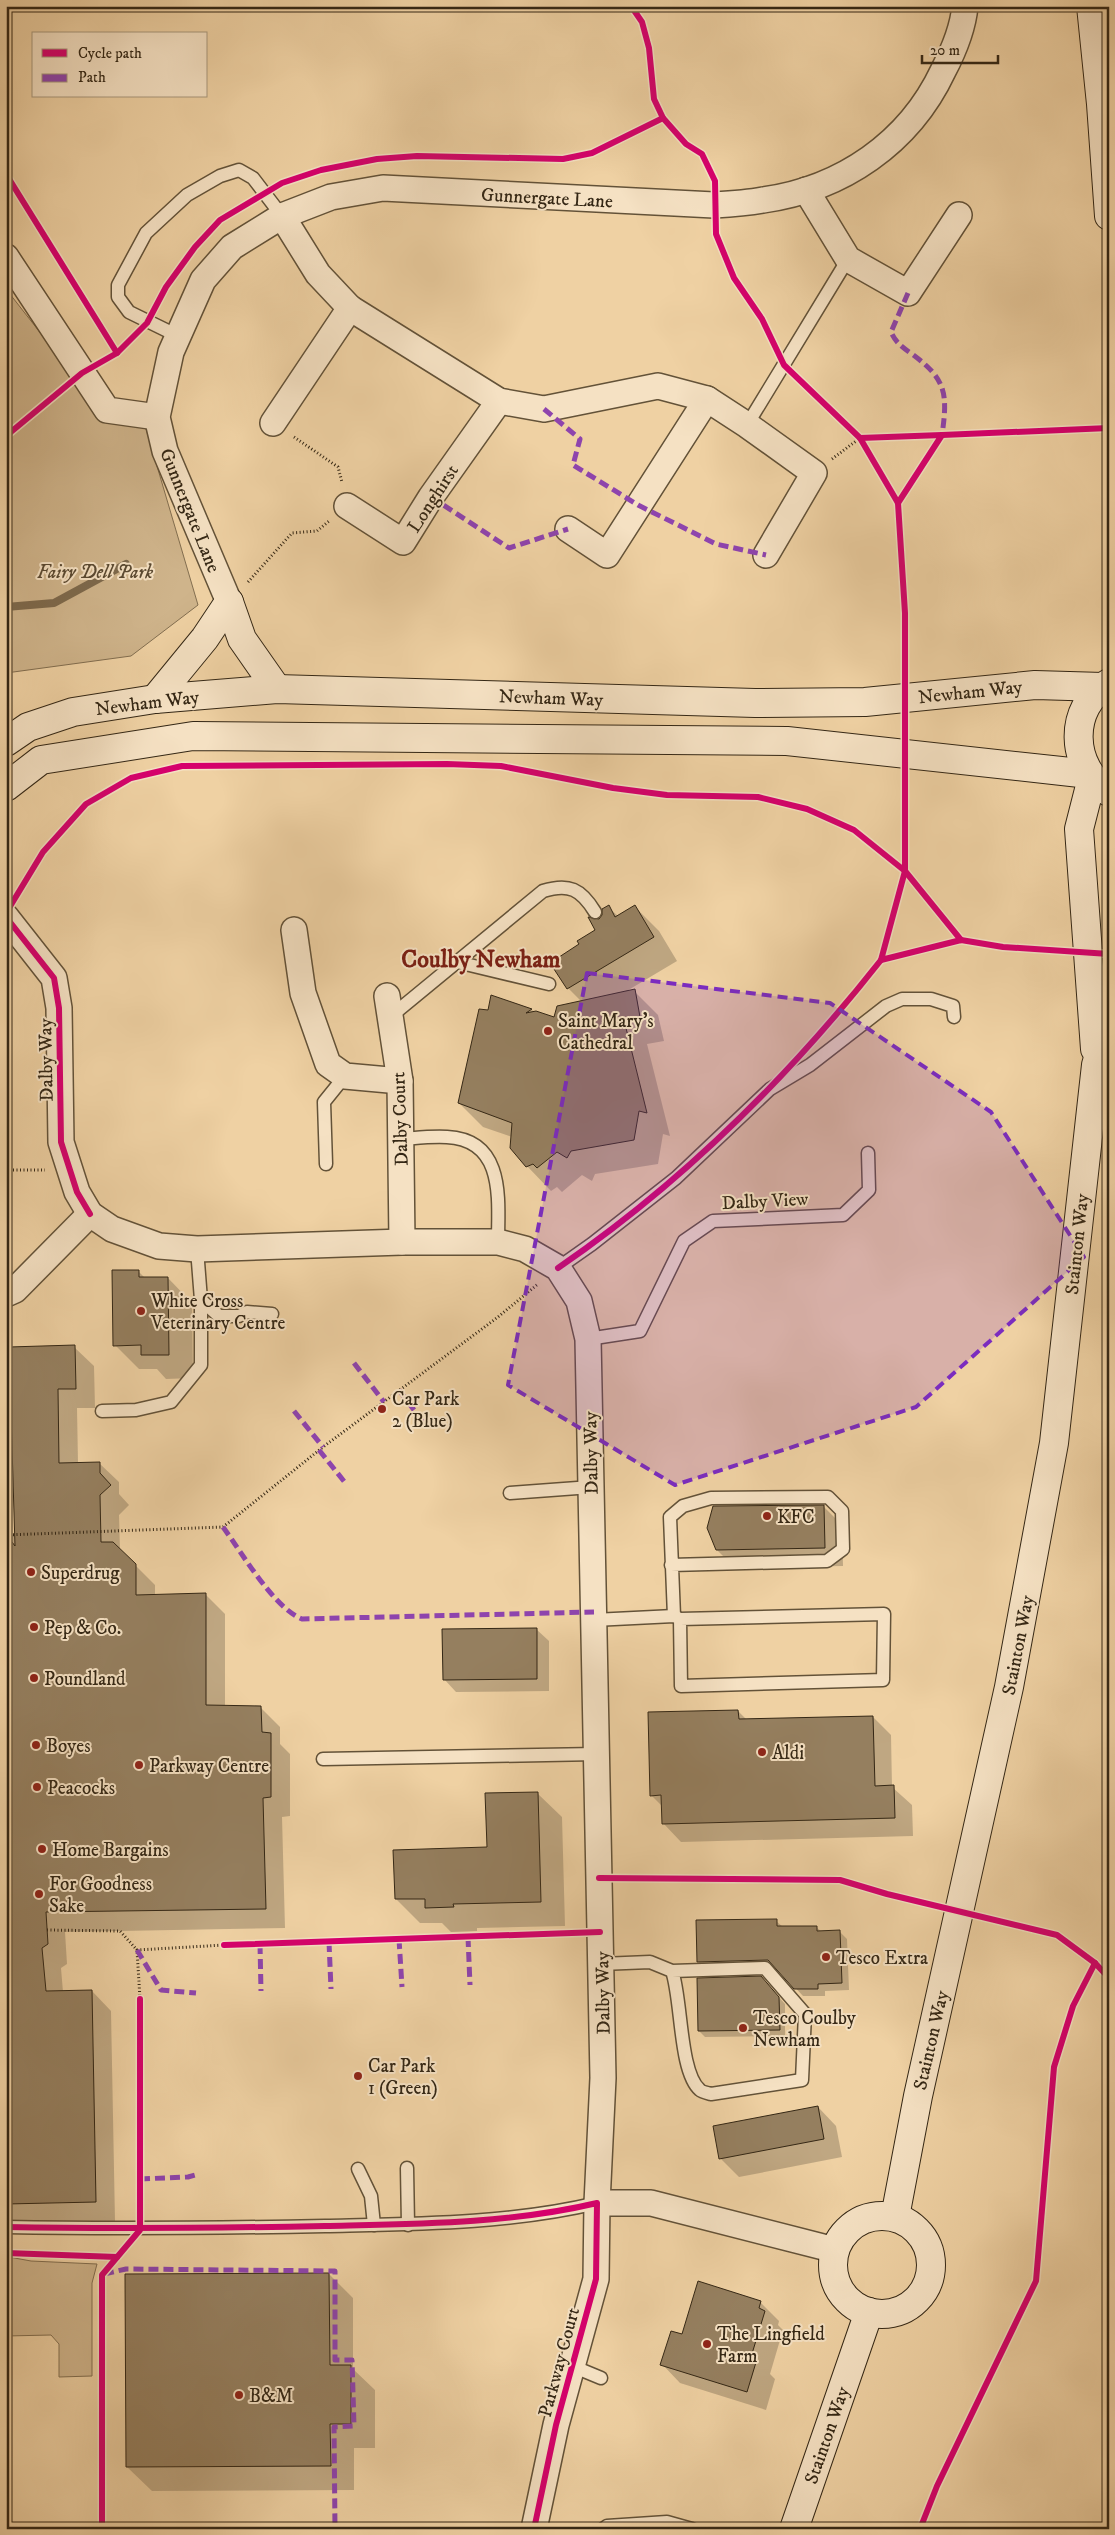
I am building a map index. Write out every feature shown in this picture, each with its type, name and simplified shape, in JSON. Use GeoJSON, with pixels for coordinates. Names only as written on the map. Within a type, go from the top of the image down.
{"type":"FeatureCollection","features":[{"type":"Feature","properties":{"kind":"street","name":"Gunnergate Lane"},"geometry":{"type":"LineString","coordinates":[[229,602],[165,451],[157,417],[171,352],[178,336],[203,280],[232,247],[282,216],[331,197],[383,188],[714,205],[764,200],[806,190],[850,173],[892,142],[934,90],[951,56],[965,6]]}},
{"type":"Feature","properties":{"kind":"street"},"geometry":{"type":"LineString","coordinates":[[1091,6],[1102,104],[1109,216]]}},
{"type":"Feature","properties":{"kind":"street"},"geometry":{"type":"LineString","coordinates":[[806,190],[848,259],[908,293],[959,214]]}},
{"type":"Feature","properties":{"kind":"street"},"geometry":{"type":"LineString","coordinates":[[282,216],[318,274],[350,308],[499,401],[544,409],[658,386],[707,399],[748,425],[814,473],[766,555]]}},
{"type":"Feature","properties":{"kind":"street"},"geometry":{"type":"LineString","coordinates":[[6,257],[107,410],[157,417]]}},
{"type":"Feature","properties":{"kind":"street"},"geometry":{"type":"LineString","coordinates":[[273,423],[350,308]]}},
{"type":"Feature","properties":{"kind":"street"},"geometry":{"type":"LineString","coordinates":[[568,529],[608,555],[707,399]]}},
{"type":"Feature","properties":{"kind":"street","name":"Longhirst"},"geometry":{"type":"LineString","coordinates":[[347,506],[403,542],[431,497],[499,401]]}},
{"type":"Feature","properties":{"kind":"street"},"geometry":{"type":"LineString","coordinates":[[229,602],[242,639],[277,690]]}},
{"type":"Feature","properties":{"kind":"street"},"geometry":{"type":"LineString","coordinates":[[155,699],[205,638],[229,602]]}},
{"type":"Feature","properties":{"kind":"street"},"geometry":{"type":"LineString","coordinates":[[1096,781],[1080,756],[1078,737],[1081,718],[1090,700],[1107,678]]}},
{"type":"Feature","properties":{"kind":"street","name":"Newham Way"},"geometry":{"type":"LineString","coordinates":[[6,742],[28,727],[73,712],[155,699],[277,690],[755,703],[865,702],[1107,678]]}},
{"type":"Feature","properties":{"kind":"street","name":"Newham Way"},"geometry":{"type":"LineString","coordinates":[[6,787],[42,760],[193,736],[787,741],[1096,781]]}},
{"type":"Feature","properties":{"kind":"street","name":"Stainton Way"},"geometry":{"type":"LineString","coordinates":[[1096,781],[1079,829],[1087,966],[1096,1065]]}},
{"type":"Feature","properties":{"kind":"street","name":"Dalby Way"},"geometry":{"type":"LineString","coordinates":[[6,917],[54,978],[59,1008],[61,1142],[76,1192],[90,1214],[112,1229],[152,1244],[197,1249],[402,1242],[498,1242],[525,1249],[558,1268],[579,1301],[588,1339],[597,1754],[603,2078],[597,2203]]}},
{"type":"Feature","properties":{"kind":"street"},"geometry":{"type":"LineString","coordinates":[[294,930],[304,993],[328,1064],[346,1076],[400,1081]]}},
{"type":"Feature","properties":{"kind":"street","name":"Dalby Court"},"geometry":{"type":"LineString","coordinates":[[388,1006],[400,1081],[402,1242]]}},
{"type":"Feature","properties":{"kind":"street","name":"Stainton Way"},"geometry":{"type":"LineString","coordinates":[[895,2217],[918,2096],[1009,1687],[1054,1443],[1096,1065],[1109,1021]]}},
{"type":"Feature","properties":{"kind":"street"},"geometry":{"type":"LineString","coordinates":[[6,1294],[15,1290],[90,1214]]}},
{"type":"Feature","properties":{"kind":"street"},"geometry":{"type":"LineString","coordinates":[[597,2203],[650,2203],[836,2250]]}},
{"type":"Feature","properties":{"kind":"street","name":"Parkway Court"},"geometry":{"type":"LineString","coordinates":[[534,2529],[556,2425],[596,2279],[597,2203]]}},
{"type":"Feature","properties":{"kind":"street"},"geometry":{"type":"LineString","coordinates":[[881,2215],[895,2217],[911,2224],[922,2236],[930,2252],[931,2269],[927,2286],[917,2300],[903,2310],[886,2314],[869,2312],[851,2302],[838,2287],[833,2267],[836,2250],[843,2235],[854,2224],[866,2218],[881,2215]]}},
{"type":"Feature","properties":{"kind":"street","name":"Stainton Way"},"geometry":{"type":"LineString","coordinates":[[794,2529],[869,2312]]}},
{"type":"Feature","properties":{"kind":"lane"},"geometry":{"type":"LineString","coordinates":[[178,336],[129,312],[118,297],[118,285],[146,233],[187,195],[220,176],[238,170],[253,178],[282,216]]}},
{"type":"Feature","properties":{"kind":"lane"},"geometry":{"type":"LineString","coordinates":[[748,425],[848,259]]}},
{"type":"Feature","properties":{"kind":"lane"},"geometry":{"type":"LineString","coordinates":[[388,1006],[457,962],[543,891],[556,887],[572,888],[588,901],[595,912]]}},
{"type":"Feature","properties":{"kind":"lane"},"geometry":{"type":"LineString","coordinates":[[457,962],[549,984]]}},
{"type":"Feature","properties":{"kind":"lane"},"geometry":{"type":"LineString","coordinates":[[558,1268],[592,1244],[676,1178],[770,1089],[810,1065],[886,1006],[902,999],[931,999],[953,1006],[954,1016]]}},
{"type":"Feature","properties":{"kind":"lane"},"geometry":{"type":"LineString","coordinates":[[326,1164],[324,1102],[346,1076]]}},
{"type":"Feature","properties":{"kind":"lane"},"geometry":{"type":"LineString","coordinates":[[401,1139],[448,1137],[470,1143],[490,1158],[498,1182],[498,1242]]}},
{"type":"Feature","properties":{"kind":"lane","name":"Dalby View"},"geometry":{"type":"LineString","coordinates":[[588,1339],[640,1331],[684,1241],[713,1221],[843,1215],[869,1190],[868,1153]]}},
{"type":"Feature","properties":{"kind":"lane"},"geometry":{"type":"LineString","coordinates":[[102,1411],[136,1410],[171,1402],[201,1365],[201,1300],[197,1249]]}},
{"type":"Feature","properties":{"kind":"lane"},"geometry":{"type":"LineString","coordinates":[[201,1300],[220,1316],[239,1316],[247,1312],[272,1314]]}},
{"type":"Feature","properties":{"kind":"lane"},"geometry":{"type":"LineString","coordinates":[[510,1493],[591,1487]]}},
{"type":"Feature","properties":{"kind":"lane"},"geometry":{"type":"LineString","coordinates":[[594,1620],[677,1618],[884,1614],[883,1680],[681,1686],[677,1618],[671,1565],[670,1517],[683,1506],[711,1498],[828,1497],[842,1511],[843,1550],[827,1561],[671,1565]]}},
{"type":"Feature","properties":{"kind":"lane"},"geometry":{"type":"LineString","coordinates":[[322,1758],[597,1754]]}},
{"type":"Feature","properties":{"kind":"lane"},"geometry":{"type":"LineString","coordinates":[[601,1964],[650,1962],[672,1971],[765,1968],[805,2014],[802,2080],[710,2094],[700,2091],[693,2079],[686,2057],[677,1985],[672,1971]]}},
{"type":"Feature","properties":{"kind":"lane"},"geometry":{"type":"LineString","coordinates":[[407,2168],[408,2225]]}},
{"type":"Feature","properties":{"kind":"lane"},"geometry":{"type":"LineString","coordinates":[[358,2169],[371,2196],[374,2225]]}},
{"type":"Feature","properties":{"kind":"lane"},"geometry":{"type":"LineString","coordinates":[[6,2227],[140,2230],[408,2225],[555,2213],[597,2203]]}},
{"type":"Feature","properties":{"kind":"lane"},"geometry":{"type":"LineString","coordinates":[[572,2366],[601,2378]]}},
{"type":"Feature","properties":{"kind":"lane"},"geometry":{"type":"LineString","coordinates":[[603,2529],[607,2526],[667,2522],[692,2529]]}},
{"type":"Feature","properties":{"kind":"path"},"geometry":{"type":"LineString","coordinates":[[229,602],[292,533],[317,531],[347,506],[338,468],[273,423]]}},
{"type":"Feature","properties":{"kind":"path"},"geometry":{"type":"LineString","coordinates":[[853,431],[860,438],[864,446]]}},
{"type":"Feature","properties":{"kind":"path"},"geometry":{"type":"LineString","coordinates":[[814,473],[860,438],[869,437]]}},
{"type":"Feature","properties":{"kind":"path"},"geometry":{"type":"LineString","coordinates":[[6,1170],[68,1170]]}},
{"type":"Feature","properties":{"kind":"path"},"geometry":{"type":"LineString","coordinates":[[6,1535],[224,1527],[323,1447],[498,1317],[531,1289]]}},
{"type":"Feature","properties":{"kind":"path"},"geometry":{"type":"LineString","coordinates":[[47,1930],[120,1931],[138,1950],[140,2009]]}},
{"type":"Feature","properties":{"kind":"path"},"geometry":{"type":"LineString","coordinates":[[138,1950],[233,1944]]}},
{"type":"Feature","properties":{"kind":"highlighted area"},"geometry":{"type":"Polygon","coordinates":[[[587,973],[830,1003],[991,1112],[1084,1257],[916,1407],[675,1485],[508,1385],[587,973]]]}},
{"type":"Feature","properties":{"kind":"green space","name":"Fairy Dell Park"},"geometry":{"type":"Polygon","coordinates":[[[6,289],[107,418],[144,422],[198,605],[131,656],[6,673],[6,289]]]}},
{"type":"Feature","properties":{"kind":"green space"},"geometry":{"type":"Polygon","coordinates":[[[9,2257],[31,2261],[97,2264],[92,2283],[92,2376],[59,2377],[59,2344],[51,2335],[6,2336],[6,2313],[9,2310],[9,2257]]]}},
{"type":"Feature","properties":{"kind":"building"},"geometry":{"type":"Polygon","coordinates":[[[609,905],[615,917],[635,905],[654,937],[567,989],[550,963],[579,944],[577,941],[595,930],[588,917],[599,919],[602,915],[602,909],[609,905]]]}},
{"type":"Feature","properties":{"kind":"building","name":"Saint Mary's Cathedral"},"geometry":{"type":"Polygon","coordinates":[[[635,989],[640,1017],[624,1020],[647,1113],[639,1111],[634,1140],[571,1151],[567,1158],[557,1152],[537,1168],[533,1164],[526,1167],[510,1148],[512,1123],[458,1103],[479,1009],[488,1010],[491,995],[532,1009],[526,1013],[536,1011],[554,1017],[557,1006],[635,989]]]}},
{"type":"Feature","properties":{"kind":"building","name":"White Cross Veterinary Centre"},"geometry":{"type":"Polygon","coordinates":[[[112,1270],[139,1270],[139,1277],[168,1277],[169,1355],[141,1355],[141,1345],[113,1346],[112,1270]]]}},
{"type":"Feature","properties":{"kind":"building","name":"Parkway Centre"},"geometry":{"type":"Polygon","coordinates":[[[75,1345],[76,1389],[58,1389],[59,1463],[100,1462],[100,1473],[111,1485],[100,1495],[101,1542],[113,1542],[136,1564],[136,1595],[206,1593],[206,1705],[261,1706],[262,1732],[271,1733],[271,1797],[263,1798],[266,1909],[46,1912],[48,1944],[42,1948],[46,1991],[92,1990],[96,2202],[6,2204],[6,1534],[15,1546],[9,1347],[75,1345]]]}},
{"type":"Feature","properties":{"kind":"building","name":"KFC"},"geometry":{"type":"Polygon","coordinates":[[[824,1505],[825,1548],[716,1550],[707,1528],[713,1506],[824,1505]]]}},
{"type":"Feature","properties":{"kind":"building"},"geometry":{"type":"Polygon","coordinates":[[[537,1628],[537,1679],[443,1680],[442,1629],[537,1628]]]}},
{"type":"Feature","properties":{"kind":"building","name":"Aldi"},"geometry":{"type":"Polygon","coordinates":[[[738,1710],[739,1719],[873,1716],[875,1786],[894,1785],[895,1818],[662,1824],[661,1795],[650,1796],[648,1712],[738,1710]]]}},
{"type":"Feature","properties":{"kind":"building"},"geometry":{"type":"Polygon","coordinates":[[[538,1792],[541,1902],[453,1904],[454,1907],[425,1908],[425,1899],[395,1899],[393,1850],[487,1847],[485,1793],[538,1792]]]}},
{"type":"Feature","properties":{"kind":"building"},"geometry":{"type":"Polygon","coordinates":[[[777,1919],[777,1926],[817,1926],[817,1931],[840,1930],[842,1983],[818,1984],[818,1989],[794,1989],[768,1960],[697,1962],[696,1920],[777,1919]]]}},
{"type":"Feature","properties":{"kind":"building"},"geometry":{"type":"Polygon","coordinates":[[[761,1976],[779,1997],[780,2030],[698,2031],[697,1978],[761,1976]]]}},
{"type":"Feature","properties":{"kind":"building"},"geometry":{"type":"Polygon","coordinates":[[[818,2106],[824,2139],[719,2159],[713,2126],[818,2106]]]}},
{"type":"Feature","properties":{"kind":"building","name":"B&M"},"geometry":{"type":"Polygon","coordinates":[[[329,2273],[330,2365],[351,2365],[351,2424],[330,2424],[331,2466],[126,2467],[125,2274],[329,2273]]]}},
{"type":"Feature","properties":{"kind":"building","name":"The Lingfield Farm"},"geometry":{"type":"Polygon","coordinates":[[[698,2281],[761,2301],[759,2308],[765,2311],[751,2357],[757,2359],[747,2392],[660,2365],[671,2331],[682,2334],[698,2281]]]}},
{"type":"Feature","properties":{"kind":"waterway"},"geometry":{"type":"LineString","coordinates":[[6,607],[54,603],[126,564]]}},
{"type":"Feature","properties":{"kind":"marked path"},"geometry":{"type":"LineString","coordinates":[[908,293],[891,332],[900,344],[932,371],[942,388],[945,408],[942,435]]}},
{"type":"Feature","properties":{"kind":"marked path"},"geometry":{"type":"LineString","coordinates":[[544,409],[580,439],[573,465],[638,505],[716,544],[766,555]]}},
{"type":"Feature","properties":{"kind":"marked path"},"geometry":{"type":"LineString","coordinates":[[431,497],[509,548],[568,529]]}},
{"type":"Feature","properties":{"kind":"marked path"},"geometry":{"type":"LineString","coordinates":[[354,1363],[384,1402]]}},
{"type":"Feature","properties":{"kind":"marked path"},"geometry":{"type":"LineString","coordinates":[[399,1390],[426,1426]]}},
{"type":"Feature","properties":{"kind":"marked path"},"geometry":{"type":"LineString","coordinates":[[294,1411],[323,1447]]}},
{"type":"Feature","properties":{"kind":"marked path"},"geometry":{"type":"LineString","coordinates":[[319,1450],[347,1485]]}},
{"type":"Feature","properties":{"kind":"marked path"},"geometry":{"type":"LineString","coordinates":[[223,1527],[270,1592],[291,1613],[302,1619],[594,1612]]}},
{"type":"Feature","properties":{"kind":"marked path"},"geometry":{"type":"LineString","coordinates":[[468,1937],[470,1985]]}},
{"type":"Feature","properties":{"kind":"marked path"},"geometry":{"type":"LineString","coordinates":[[399,1939],[402,1987]]}},
{"type":"Feature","properties":{"kind":"marked path"},"geometry":{"type":"LineString","coordinates":[[329,1942],[331,1989]]}},
{"type":"Feature","properties":{"kind":"marked path"},"geometry":{"type":"LineString","coordinates":[[260,1944],[261,1991]]}},
{"type":"Feature","properties":{"kind":"marked path"},"geometry":{"type":"LineString","coordinates":[[137,1950],[161,1990],[196,1993]]}},
{"type":"Feature","properties":{"kind":"marked path"},"geometry":{"type":"LineString","coordinates":[[140,2179],[188,2177],[199,2174]]}},
{"type":"Feature","properties":{"kind":"marked path"},"geometry":{"type":"LineString","coordinates":[[104,2274],[126,2269],[335,2271],[335,2360],[352,2360],[354,2426],[334,2427],[335,2529]]}},
{"type":"Feature","properties":{"kind":"cycle path"},"geometry":{"type":"LineString","coordinates":[[631,6],[642,22],[649,48],[654,99],[663,118],[686,144],[702,154],[715,181],[716,234],[734,278],[762,319],[784,365],[860,438],[898,503],[905,613],[905,871],[881,960],[961,940],[1003,947],[1109,954]]}},
{"type":"Feature","properties":{"kind":"cycle path"},"geometry":{"type":"LineString","coordinates":[[117,353],[147,323],[166,287],[195,247],[220,220],[282,183],[321,170],[377,159],[417,156],[563,159],[592,153],[663,118]]}},
{"type":"Feature","properties":{"kind":"cycle path"},"geometry":{"type":"LineString","coordinates":[[6,174],[117,353],[82,373],[6,436]]}},
{"type":"Feature","properties":{"kind":"cycle path"},"geometry":{"type":"LineString","coordinates":[[942,435],[1109,428]]}},
{"type":"Feature","properties":{"kind":"cycle path"},"geometry":{"type":"LineString","coordinates":[[860,438],[942,435],[898,503]]}},
{"type":"Feature","properties":{"kind":"cycle path"},"geometry":{"type":"LineString","coordinates":[[6,913],[43,852],[86,804],[131,778],[182,766],[447,764],[501,766],[613,788],[667,795],[758,797],[807,809],[854,830],[905,871],[961,940]]}},
{"type":"Feature","properties":{"kind":"cycle path"},"geometry":{"type":"LineString","coordinates":[[6,917],[54,978],[59,1008],[61,1142],[77,1192],[90,1214]]}},
{"type":"Feature","properties":{"kind":"cycle path"},"geometry":{"type":"LineString","coordinates":[[558,1268],[648,1201],[731,1126],[809,1046],[881,960]]}},
{"type":"Feature","properties":{"kind":"cycle path"},"geometry":{"type":"LineString","coordinates":[[599,1878],[840,1880],[887,1894],[1057,1935],[1095,1963],[1109,1978]]}},
{"type":"Feature","properties":{"kind":"cycle path"},"geometry":{"type":"LineString","coordinates":[[224,1945],[600,1932]]}},
{"type":"Feature","properties":{"kind":"cycle path"},"geometry":{"type":"LineString","coordinates":[[920,2529],[937,2486],[1036,2281],[1054,2067],[1073,2006],[1095,1963]]}},
{"type":"Feature","properties":{"kind":"cycle path"},"geometry":{"type":"LineString","coordinates":[[102,2529],[102,2275],[140,2230],[140,1999]]}},
{"type":"Feature","properties":{"kind":"cycle path"},"geometry":{"type":"LineString","coordinates":[[6,2227],[206,2228],[462,2222],[530,2215],[597,2203],[596,2279],[556,2425],[534,2529]]}},
{"type":"Feature","properties":{"kind":"cycle path"},"geometry":{"type":"LineString","coordinates":[[6,2253],[117,2257]]}},
{"type":"Feature","properties":{"kind":"place","name":"Saint Mary's Cathedral"},"geometry":{"type":"Point","coordinates":[548,1031]}},
{"type":"Feature","properties":{"kind":"place","name":"White Cross Veterinary Centre"},"geometry":{"type":"Point","coordinates":[141,1311]}},
{"type":"Feature","properties":{"kind":"place","name":"Car Park 2 (Blue)"},"geometry":{"type":"Point","coordinates":[382,1409]}},
{"type":"Feature","properties":{"kind":"place","name":"KFC"},"geometry":{"type":"Point","coordinates":[767,1516]}},
{"type":"Feature","properties":{"kind":"place","name":"Superdrug"},"geometry":{"type":"Point","coordinates":[31,1572]}},
{"type":"Feature","properties":{"kind":"place","name":"Pep & Co."},"geometry":{"type":"Point","coordinates":[34,1627]}},
{"type":"Feature","properties":{"kind":"place","name":"Poundland"},"geometry":{"type":"Point","coordinates":[34,1678]}},
{"type":"Feature","properties":{"kind":"place","name":"Boyes"},"geometry":{"type":"Point","coordinates":[36,1745]}},
{"type":"Feature","properties":{"kind":"place","name":"Aldi"},"geometry":{"type":"Point","coordinates":[762,1752]}},
{"type":"Feature","properties":{"kind":"place","name":"Parkway Centre"},"geometry":{"type":"Point","coordinates":[139,1765]}},
{"type":"Feature","properties":{"kind":"place","name":"Peacocks"},"geometry":{"type":"Point","coordinates":[37,1787]}},
{"type":"Feature","properties":{"kind":"place","name":"Home Bargains"},"geometry":{"type":"Point","coordinates":[42,1849]}},
{"type":"Feature","properties":{"kind":"place","name":"For Goodness Sake"},"geometry":{"type":"Point","coordinates":[39,1894]}},
{"type":"Feature","properties":{"kind":"place","name":"Tesco Extra"},"geometry":{"type":"Point","coordinates":[826,1957]}},
{"type":"Feature","properties":{"kind":"place","name":"Tesco Coulby Newham"},"geometry":{"type":"Point","coordinates":[743,2028]}},
{"type":"Feature","properties":{"kind":"place","name":"Car Park 1 (Green)"},"geometry":{"type":"Point","coordinates":[358,2076]}},
{"type":"Feature","properties":{"kind":"place","name":"The Lingfield Farm"},"geometry":{"type":"Point","coordinates":[707,2344]}},
{"type":"Feature","properties":{"kind":"place","name":"B&M"},"geometry":{"type":"Point","coordinates":[239,2395]}},
{"type":"Feature","properties":{"kind":"district","name":"Coulby Newham"},"geometry":{"type":"Point","coordinates":[481,959]}}]}
